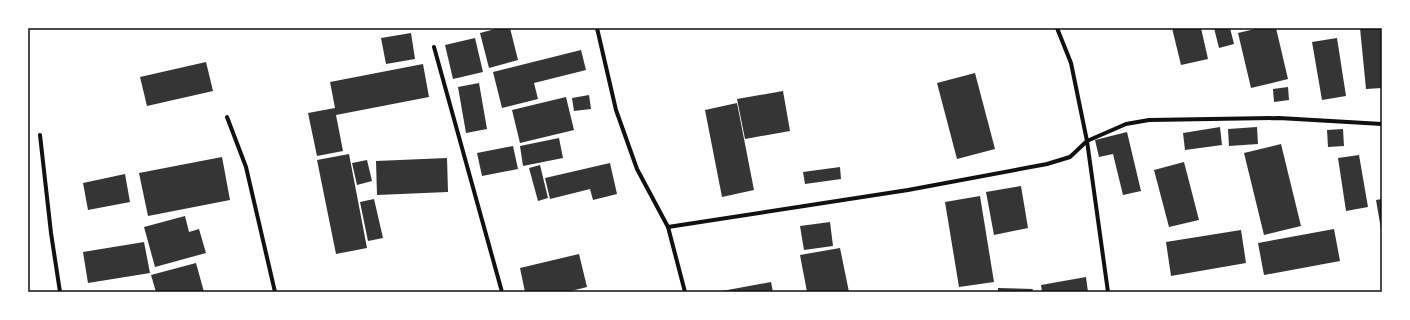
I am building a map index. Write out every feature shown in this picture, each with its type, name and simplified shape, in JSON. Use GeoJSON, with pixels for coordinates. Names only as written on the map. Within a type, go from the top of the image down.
{"type":"FeatureCollection","features":[{"type":"Feature","properties":{"kind":"street"},"geometry":{"type":"LineString","coordinates":[[597,28],[618,117],[637,169],[668,227],[685,292]]}},
{"type":"Feature","properties":{"kind":"street"},"geometry":{"type":"LineString","coordinates":[[1057,28],[1071,63],[1087,141],[1108,292]]}},
{"type":"Feature","properties":{"kind":"street"},"geometry":{"type":"LineString","coordinates":[[434,47],[502,292]]}},
{"type":"Feature","properties":{"kind":"street"},"geometry":{"type":"LineString","coordinates":[[227,116],[246,167],[275,292]]}},
{"type":"Feature","properties":{"kind":"street"},"geometry":{"type":"LineString","coordinates":[[668,227],[908,190],[1047,164],[1070,158],[1087,141],[1126,124],[1149,120],[1279,118],[1382,124]]}},
{"type":"Feature","properties":{"kind":"street"},"geometry":{"type":"LineString","coordinates":[[40,135],[51,233],[60,292]]}},
{"type":"Feature","properties":{"kind":"building"},"geometry":{"type":"Polygon","coordinates":[[[499,28],[510,28],[518,60],[489,68],[480,33],[499,28]]]}},
{"type":"Feature","properties":{"kind":"building"},"geometry":{"type":"Polygon","coordinates":[[[1172,28],[1201,28],[1208,59],[1181,65],[1172,28]]]}},
{"type":"Feature","properties":{"kind":"building"},"geometry":{"type":"Polygon","coordinates":[[[1214,28],[1230,28],[1234,44],[1219,48],[1214,28]]]}},
{"type":"Feature","properties":{"kind":"building"},"geometry":{"type":"Polygon","coordinates":[[[1259,28],[1276,28],[1288,79],[1251,88],[1238,33],[1259,28]]]}},
{"type":"Feature","properties":{"kind":"building"},"geometry":{"type":"Polygon","coordinates":[[[1360,28],[1382,28],[1382,88],[1366,89],[1360,28]]]}},
{"type":"Feature","properties":{"kind":"building"},"geometry":{"type":"Polygon","coordinates":[[[411,33],[415,59],[386,64],[381,38],[411,33]]]}},
{"type":"Feature","properties":{"kind":"building"},"geometry":{"type":"Polygon","coordinates":[[[475,38],[483,72],[453,79],[445,45],[475,38]]]}},
{"type":"Feature","properties":{"kind":"building"},"geometry":{"type":"Polygon","coordinates":[[[1337,38],[1346,96],[1322,100],[1312,42],[1337,38]]]}},
{"type":"Feature","properties":{"kind":"building"},"geometry":{"type":"Polygon","coordinates":[[[581,50],[586,70],[534,83],[538,99],[502,108],[493,72],[581,50]]]}},
{"type":"Feature","properties":{"kind":"building"},"geometry":{"type":"Polygon","coordinates":[[[206,62],[213,91],[147,106],[140,77],[206,62]]]}},
{"type":"Feature","properties":{"kind":"building"},"geometry":{"type":"Polygon","coordinates":[[[423,64],[429,97],[336,115],[343,151],[317,156],[308,113],[335,108],[330,82],[423,64]]]}},
{"type":"Feature","properties":{"kind":"building"},"geometry":{"type":"Polygon","coordinates":[[[975,73],[995,149],[957,159],[937,83],[975,73]]]}},
{"type":"Feature","properties":{"kind":"building"},"geometry":{"type":"Polygon","coordinates":[[[479,83],[487,129],[466,133],[458,87],[479,83]]]}},
{"type":"Feature","properties":{"kind":"building"},"geometry":{"type":"Polygon","coordinates":[[[1288,87],[1289,100],[1274,102],[1273,89],[1288,87]]]}},
{"type":"Feature","properties":{"kind":"building"},"geometry":{"type":"Polygon","coordinates":[[[783,91],[790,131],[745,139],[737,99],[783,91]]]}},
{"type":"Feature","properties":{"kind":"building"},"geometry":{"type":"Polygon","coordinates":[[[589,95],[591,109],[574,111],[572,98],[589,95]]]}},
{"type":"Feature","properties":{"kind":"building"},"geometry":{"type":"Polygon","coordinates":[[[566,97],[574,130],[520,143],[512,110],[566,97]]]}},
{"type":"Feature","properties":{"kind":"building"},"geometry":{"type":"Polygon","coordinates":[[[737,103],[754,190],[722,197],[705,110],[737,103]]]}},
{"type":"Feature","properties":{"kind":"building"},"geometry":{"type":"Polygon","coordinates":[[[1220,127],[1222,145],[1185,150],[1183,133],[1220,127]]]}},
{"type":"Feature","properties":{"kind":"building"},"geometry":{"type":"Polygon","coordinates":[[[1257,127],[1258,144],[1229,146],[1228,129],[1257,127]]]}},
{"type":"Feature","properties":{"kind":"building"},"geometry":{"type":"Polygon","coordinates":[[[1343,129],[1344,146],[1328,147],[1327,130],[1343,129]]]}},
{"type":"Feature","properties":{"kind":"building"},"geometry":{"type":"Polygon","coordinates":[[[1127,132],[1141,191],[1123,195],[1113,154],[1099,157],[1095,140],[1127,132]]]}},
{"type":"Feature","properties":{"kind":"building"},"geometry":{"type":"Polygon","coordinates":[[[559,138],[563,158],[523,166],[520,146],[559,138]]]}},
{"type":"Feature","properties":{"kind":"building"},"geometry":{"type":"Polygon","coordinates":[[[1281,144],[1301,226],[1264,235],[1244,153],[1281,144]]]}},
{"type":"Feature","properties":{"kind":"building"},"geometry":{"type":"Polygon","coordinates":[[[513,146],[518,169],[482,176],[477,153],[513,146]]]}},
{"type":"Feature","properties":{"kind":"building"},"geometry":{"type":"Polygon","coordinates":[[[349,154],[367,248],[336,254],[317,160],[349,154]]]}},
{"type":"Feature","properties":{"kind":"building"},"geometry":{"type":"Polygon","coordinates":[[[1359,155],[1368,207],[1346,211],[1338,158],[1359,155]]]}},
{"type":"Feature","properties":{"kind":"building"},"geometry":{"type":"Polygon","coordinates":[[[222,157],[230,200],[148,216],[139,173],[222,157]]]}},
{"type":"Feature","properties":{"kind":"building"},"geometry":{"type":"Polygon","coordinates":[[[447,158],[448,192],[377,195],[376,161],[447,158]]]}},
{"type":"Feature","properties":{"kind":"building"},"geometry":{"type":"Polygon","coordinates":[[[367,160],[372,181],[357,185],[352,163],[367,160]]]}},
{"type":"Feature","properties":{"kind":"building"},"geometry":{"type":"Polygon","coordinates":[[[1184,162],[1199,220],[1169,227],[1154,170],[1184,162]]]}},
{"type":"Feature","properties":{"kind":"building"},"geometry":{"type":"Polygon","coordinates":[[[610,163],[617,194],[593,200],[590,189],[550,199],[545,178],[610,163]]]}},
{"type":"Feature","properties":{"kind":"building"},"geometry":{"type":"Polygon","coordinates":[[[540,165],[548,198],[538,201],[529,168],[540,165]]]}},
{"type":"Feature","properties":{"kind":"building"},"geometry":{"type":"Polygon","coordinates":[[[840,167],[841,179],[805,184],[803,172],[840,167]]]}},
{"type":"Feature","properties":{"kind":"building"},"geometry":{"type":"Polygon","coordinates":[[[125,174],[130,202],[88,210],[83,183],[125,174]]]}},
{"type":"Feature","properties":{"kind":"building"},"geometry":{"type":"Polygon","coordinates":[[[1021,186],[1028,228],[994,235],[986,192],[1021,186]]]}},
{"type":"Feature","properties":{"kind":"building"},"geometry":{"type":"Polygon","coordinates":[[[980,196],[994,282],[959,287],[945,202],[980,196]]]}},
{"type":"Feature","properties":{"kind":"building"},"geometry":{"type":"Polygon","coordinates":[[[374,199],[383,238],[368,241],[360,202],[374,199]]]}},
{"type":"Feature","properties":{"kind":"building"},"geometry":{"type":"Polygon","coordinates":[[[1382,199],[1382,229],[1381,229],[1376,200],[1382,199]]]}},
{"type":"Feature","properties":{"kind":"building"},"geometry":{"type":"Polygon","coordinates":[[[185,216],[189,232],[199,229],[206,253],[155,267],[144,227],[185,216]]]}},
{"type":"Feature","properties":{"kind":"building"},"geometry":{"type":"Polygon","coordinates":[[[830,222],[833,246],[804,250],[800,226],[830,222]]]}},
{"type":"Feature","properties":{"kind":"building"},"geometry":{"type":"Polygon","coordinates":[[[1334,229],[1340,261],[1264,275],[1258,243],[1334,229]]]}},
{"type":"Feature","properties":{"kind":"building"},"geometry":{"type":"Polygon","coordinates":[[[1241,230],[1246,263],[1171,276],[1166,242],[1241,230]]]}},
{"type":"Feature","properties":{"kind":"building"},"geometry":{"type":"Polygon","coordinates":[[[144,242],[150,273],[88,283],[83,252],[144,242]]]}},
{"type":"Feature","properties":{"kind":"building"},"geometry":{"type":"Polygon","coordinates":[[[840,248],[849,292],[807,292],[800,255],[840,248]]]}},
{"type":"Feature","properties":{"kind":"building"},"geometry":{"type":"Polygon","coordinates":[[[579,254],[587,287],[567,292],[525,292],[520,268],[579,254]]]}},
{"type":"Feature","properties":{"kind":"building"},"geometry":{"type":"Polygon","coordinates":[[[196,263],[204,292],[156,292],[151,275],[196,263]]]}},
{"type":"Feature","properties":{"kind":"building"},"geometry":{"type":"Polygon","coordinates":[[[1086,277],[1088,292],[1042,292],[1041,285],[1086,277]]]}},
{"type":"Feature","properties":{"kind":"building"},"geometry":{"type":"Polygon","coordinates":[[[771,282],[773,292],[722,292],[722,291],[771,282]]]}},
{"type":"Feature","properties":{"kind":"building"},"geometry":{"type":"Polygon","coordinates":[[[998,288],[1033,289],[1032,292],[998,292],[998,288]]]}}]}
